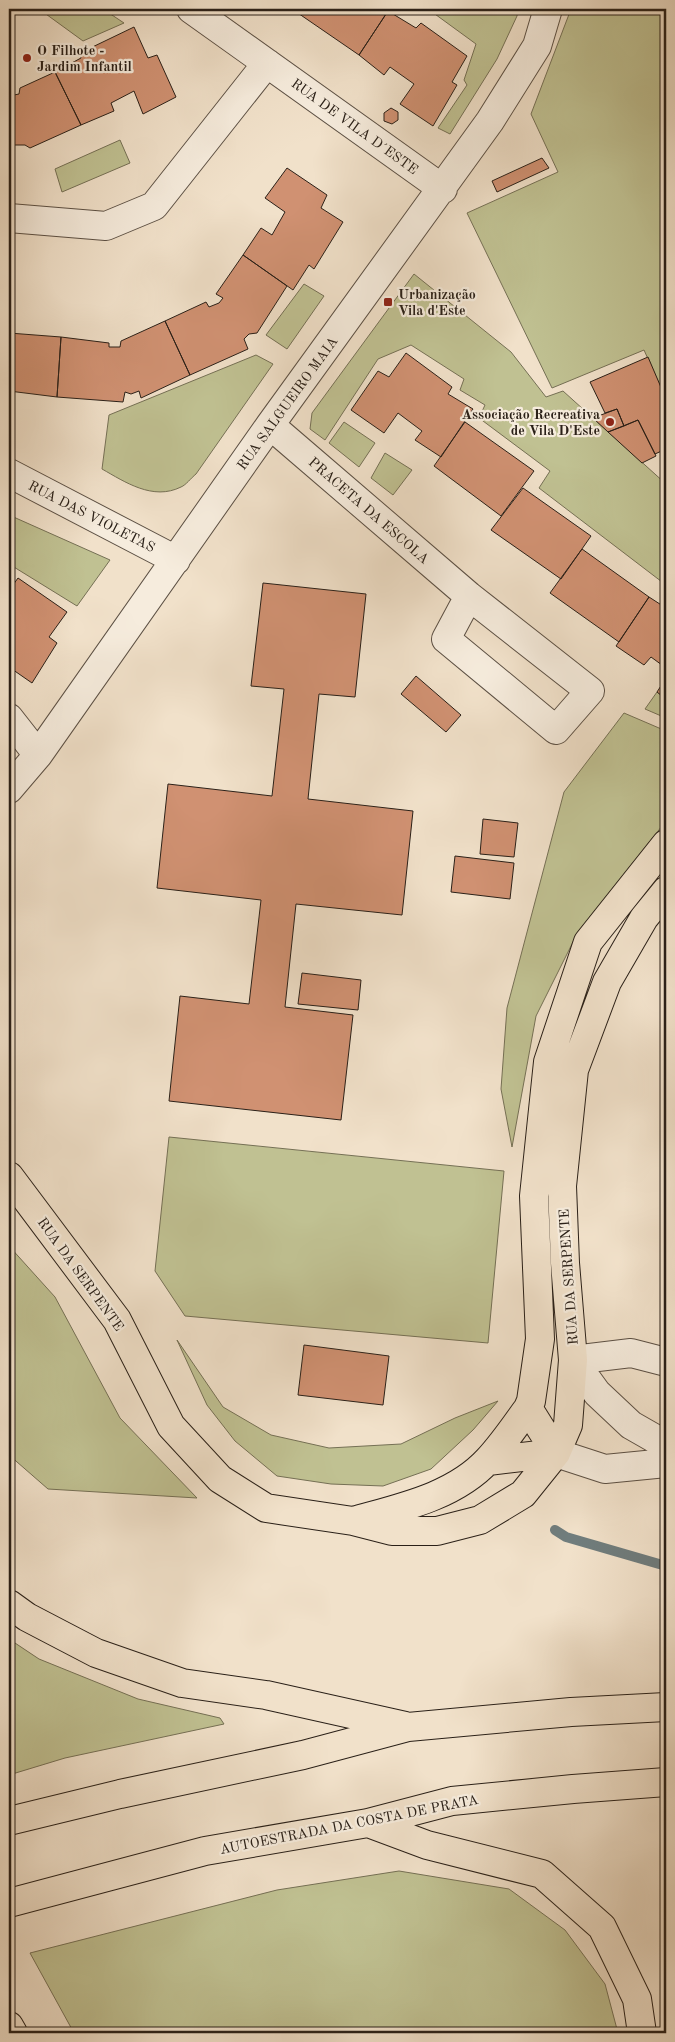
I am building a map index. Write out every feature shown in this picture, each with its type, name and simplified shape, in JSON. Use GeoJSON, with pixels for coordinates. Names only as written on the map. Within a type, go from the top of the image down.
{"type":"FeatureCollection","features":[{"type":"Feature","properties":{"kind":"main road","name":"RUA DA SERPENTE"},"geometry":{"type":"LineString","coordinates":[[353,1521],[420,1502],[462,1482],[488,1462],[528,1408],[531,1401],[540,1339],[534,1196],[548,1062],[588,942],[666,844]]}},
{"type":"Feature","properties":{"kind":"main road","name":"RUA DA SERPENTE"},"geometry":{"type":"LineString","coordinates":[[9,1176],[118,1320],[171,1426],[220,1479],[266,1508],[353,1521],[392,1531],[437,1531],[480,1520],[523,1494],[556,1454],[568,1425],[573,1360],[565,1263],[562,1186],[574,1070],[607,982],[644,918],[666,890]]}},
{"type":"Feature","properties":{"kind":"main road"},"geometry":{"type":"LineString","coordinates":[[488,1462],[556,1454],[528,1408]]}},
{"type":"Feature","properties":{"kind":"main road"},"geometry":{"type":"LineString","coordinates":[[9,1604],[27,1617],[96,1653],[182,1683],[266,1695],[408,1727]]}},
{"type":"Feature","properties":{"kind":"main road"},"geometry":{"type":"LineString","coordinates":[[9,1821],[120,1794],[303,1755],[408,1727],[571,1712],[666,1707]]}},
{"type":"Feature","properties":{"kind":"main road","name":"AUTOESTRADA DA COSTA DE PRATA"},"geometry":{"type":"LineString","coordinates":[[9,1903],[205,1852],[368,1823],[452,1801],[573,1788],[666,1782]]}},
{"type":"Feature","properties":{"kind":"main road"},"geometry":{"type":"LineString","coordinates":[[368,1823],[428,1844],[542,1874],[602,1927],[637,1999],[642,2033]]}},
{"type":"Feature","properties":{"kind":"main road"},"geometry":{"type":"LineString","coordinates":[[9,2026],[13,2033]]}},
{"type":"Feature","properties":{"kind":"street"},"geometry":{"type":"LineString","coordinates":[[9,218],[106,226],[154,206],[267,62],[191,9]]}},
{"type":"Feature","properties":{"kind":"street","name":"RUA SALGUEIRO MAIA"},"geometry":{"type":"LineString","coordinates":[[9,789],[38,755],[270,425],[443,189],[490,121],[537,46],[548,9]]}},
{"type":"Feature","properties":{"kind":"street","name":"RUA DE VILA D´ESTE"},"geometry":{"type":"LineString","coordinates":[[267,62],[443,189]]}},
{"type":"Feature","properties":{"kind":"street","name":"PRACETA DA ESCOLA"},"geometry":{"type":"LineString","coordinates":[[270,425],[469,596],[590,690],[556,730],[446,639],[469,596]]}},
{"type":"Feature","properties":{"kind":"street","name":"RUA DAS VIOLETAS"},"geometry":{"type":"LineString","coordinates":[[9,473],[176,560]]}},
{"type":"Feature","properties":{"kind":"street"},"geometry":{"type":"LineString","coordinates":[[9,718],[38,755]]}},
{"type":"Feature","properties":{"kind":"street"},"geometry":{"type":"LineString","coordinates":[[666,1362],[631,1353],[573,1360],[596,1393],[631,1425],[666,1445]]}},
{"type":"Feature","properties":{"kind":"street"},"geometry":{"type":"LineString","coordinates":[[556,1454],[605,1469],[666,1463]]}},
{"type":"Feature","properties":{"kind":"green space"},"geometry":{"type":"Polygon","coordinates":[[[39,9],[103,9],[124,23],[83,41],[39,9]]]}},
{"type":"Feature","properties":{"kind":"green space"},"geometry":{"type":"Polygon","coordinates":[[[428,9],[518,9],[517,16],[497,59],[450,134],[438,128],[467,85],[464,80],[476,44],[428,9]]]}},
{"type":"Feature","properties":{"kind":"green space"},"geometry":{"type":"Polygon","coordinates":[[[571,9],[666,9],[666,399],[644,350],[552,388],[467,213],[558,172],[531,114],[571,9]]]}},
{"type":"Feature","properties":{"kind":"green space"},"geometry":{"type":"Polygon","coordinates":[[[120,140],[130,163],[62,192],[55,169],[120,140]]]}},
{"type":"Feature","properties":{"kind":"green space"},"geometry":{"type":"Polygon","coordinates":[[[414,274],[511,352],[546,397],[563,391],[666,484],[666,585],[539,488],[550,471],[479,418],[485,405],[460,390],[464,379],[411,345],[378,359],[325,440],[310,429],[312,413],[414,274]]]}},
{"type":"Feature","properties":{"kind":"green space"},"geometry":{"type":"Polygon","coordinates":[[[304,284],[324,296],[287,349],[266,335],[304,284]]]}},
{"type":"Feature","properties":{"kind":"green space"},"geometry":{"type":"Polygon","coordinates":[[[256,355],[273,364],[196,474],[185,485],[171,491],[150,491],[130,484],[102,469],[109,415],[256,355]]]}},
{"type":"Feature","properties":{"kind":"green space"},"geometry":{"type":"Polygon","coordinates":[[[344,422],[375,443],[359,467],[329,443],[344,422]]]}},
{"type":"Feature","properties":{"kind":"green space"},"geometry":{"type":"Polygon","coordinates":[[[385,453],[412,470],[393,495],[371,478],[385,453]]]}},
{"type":"Feature","properties":{"kind":"green space"},"geometry":{"type":"Polygon","coordinates":[[[9,515],[110,560],[77,606],[9,564],[9,515]]]}},
{"type":"Feature","properties":{"kind":"green space"},"geometry":{"type":"Polygon","coordinates":[[[657,692],[666,699],[666,718],[645,709],[657,692]]]}},
{"type":"Feature","properties":{"kind":"green space"},"geometry":{"type":"Polygon","coordinates":[[[624,713],[666,731],[666,821],[578,932],[536,1016],[512,1147],[501,1089],[507,1008],[564,792],[624,713]]]}},
{"type":"Feature","properties":{"kind":"green space"},"geometry":{"type":"Polygon","coordinates":[[[169,1137],[504,1171],[488,1343],[185,1316],[155,1271],[169,1137]]]}},
{"type":"Feature","properties":{"kind":"green space"},"geometry":{"type":"Polygon","coordinates":[[[9,1246],[55,1297],[120,1418],[197,1498],[48,1489],[9,1455],[9,1246]]]}},
{"type":"Feature","properties":{"kind":"green space"},"geometry":{"type":"Polygon","coordinates":[[[177,1340],[223,1407],[271,1435],[329,1448],[401,1444],[455,1418],[498,1401],[473,1430],[431,1469],[383,1486],[331,1484],[277,1476],[235,1441],[207,1405],[177,1340]]]}},
{"type":"Feature","properties":{"kind":"green space"},"geometry":{"type":"Polygon","coordinates":[[[9,1639],[39,1659],[138,1699],[220,1718],[224,1724],[65,1758],[9,1775],[9,1639]]]}},
{"type":"Feature","properties":{"kind":"green space"},"geometry":{"type":"Polygon","coordinates":[[[399,1871],[509,1889],[565,1930],[605,1984],[618,2033],[74,2033],[30,1953],[277,1890],[399,1871]]]}},
{"type":"Feature","properties":{"kind":"building"},"geometry":{"type":"Polygon","coordinates":[[[292,9],[385,9],[388,11],[359,55],[292,9]]]}},
{"type":"Feature","properties":{"kind":"building"},"geometry":{"type":"Polygon","coordinates":[[[388,11],[416,28],[421,23],[467,56],[452,82],[457,85],[433,126],[400,104],[414,84],[390,67],[384,75],[359,55],[388,11]]]}},
{"type":"Feature","properties":{"kind":"building"},"geometry":{"type":"Polygon","coordinates":[[[134,27],[148,58],[157,55],[176,97],[143,114],[134,91],[111,103],[114,111],[81,125],[55,72],[81,58],[80,53],[134,27]]]}},
{"type":"Feature","properties":{"kind":"building"},"geometry":{"type":"Polygon","coordinates":[[[55,72],[81,125],[30,148],[25,145],[15,145],[9,150],[9,96],[19,94],[20,88],[55,72]]]}},
{"type":"Feature","properties":{"kind":"building"},"geometry":{"type":"Polygon","coordinates":[[[391,108],[398,112],[398,120],[392,124],[384,121],[384,113],[391,108]]]}},
{"type":"Feature","properties":{"kind":"building"},"geometry":{"type":"Polygon","coordinates":[[[542,158],[549,168],[497,192],[492,181],[542,158]]]}},
{"type":"Feature","properties":{"kind":"building"},"geometry":{"type":"Polygon","coordinates":[[[287,168],[327,195],[321,208],[343,222],[314,269],[309,265],[293,290],[243,255],[261,228],[272,235],[285,212],[265,198],[287,168]]]}},
{"type":"Feature","properties":{"kind":"building"},"geometry":{"type":"Polygon","coordinates":[[[243,255],[287,286],[257,333],[249,334],[244,339],[248,349],[190,375],[165,321],[206,302],[209,307],[219,303],[223,298],[216,294],[243,255]]]}},
{"type":"Feature","properties":{"kind":"building"},"geometry":{"type":"Polygon","coordinates":[[[165,321],[190,375],[141,398],[139,391],[131,394],[125,392],[123,402],[57,397],[61,337],[109,343],[109,347],[120,347],[121,341],[165,321]]]}},
{"type":"Feature","properties":{"kind":"building"},"geometry":{"type":"Polygon","coordinates":[[[9,333],[61,337],[57,397],[9,391],[9,333]]]}},
{"type":"Feature","properties":{"kind":"building"},"geometry":{"type":"Polygon","coordinates":[[[406,353],[452,387],[448,394],[473,409],[441,457],[415,440],[422,431],[398,413],[384,433],[351,410],[378,371],[389,377],[406,353]]]}},
{"type":"Feature","properties":{"kind":"building"},"geometry":{"type":"Polygon","coordinates":[[[648,357],[666,399],[666,449],[655,454],[638,420],[624,426],[617,409],[605,413],[590,382],[648,357]]]}},
{"type":"Feature","properties":{"kind":"building","name":"Associação Recreativa de Vila D'Este"},"geometry":{"type":"Polygon","coordinates":[[[617,409],[624,426],[608,432],[593,418],[617,409]]]}},
{"type":"Feature","properties":{"kind":"building"},"geometry":{"type":"Polygon","coordinates":[[[638,420],[656,456],[642,463],[608,432],[638,420]]]}},
{"type":"Feature","properties":{"kind":"building"},"geometry":{"type":"Polygon","coordinates":[[[465,422],[534,471],[501,516],[434,466],[465,422]]]}},
{"type":"Feature","properties":{"kind":"building"},"geometry":{"type":"Polygon","coordinates":[[[523,488],[591,536],[561,579],[491,530],[523,488]]]}},
{"type":"Feature","properties":{"kind":"building"},"geometry":{"type":"Polygon","coordinates":[[[582,549],[649,597],[619,642],[550,593],[582,549]]]}},
{"type":"Feature","properties":{"kind":"building"},"geometry":{"type":"Polygon","coordinates":[[[18,578],[67,612],[49,637],[57,643],[32,683],[9,667],[9,647],[14,640],[9,637],[9,583],[13,585],[18,578]]]}},
{"type":"Feature","properties":{"kind":"building"},"geometry":{"type":"Polygon","coordinates":[[[263,583],[366,594],[355,697],[319,694],[308,799],[413,811],[402,915],[296,904],[285,1007],[353,1015],[341,1120],[169,1101],[180,996],[249,1004],[261,900],[157,888],[168,784],[272,796],[284,689],[251,686],[263,583]]]}},
{"type":"Feature","properties":{"kind":"building"},"geometry":{"type":"Polygon","coordinates":[[[649,597],[666,608],[666,668],[651,657],[644,665],[616,646],[649,597]]]}},
{"type":"Feature","properties":{"kind":"building"},"geometry":{"type":"Polygon","coordinates":[[[416,676],[461,715],[446,732],[401,694],[416,676]]]}},
{"type":"Feature","properties":{"kind":"building"},"geometry":{"type":"Polygon","coordinates":[[[666,678],[666,699],[657,692],[666,678]]]}},
{"type":"Feature","properties":{"kind":"building"},"geometry":{"type":"Polygon","coordinates":[[[483,819],[518,823],[514,857],[480,854],[483,819]]]}},
{"type":"Feature","properties":{"kind":"building"},"geometry":{"type":"Polygon","coordinates":[[[455,856],[514,863],[510,899],[451,892],[455,856]]]}},
{"type":"Feature","properties":{"kind":"building"},"geometry":{"type":"Polygon","coordinates":[[[302,973],[361,980],[358,1010],[298,1004],[302,973]]]}},
{"type":"Feature","properties":{"kind":"building"},"geometry":{"type":"Polygon","coordinates":[[[665,1039],[666,1133],[662,1133],[665,1039]]]}},
{"type":"Feature","properties":{"kind":"building"},"geometry":{"type":"Polygon","coordinates":[[[304,1345],[389,1356],[383,1405],[298,1395],[304,1345]]]}},
{"type":"Feature","properties":{"kind":"waterway"},"geometry":{"type":"LineString","coordinates":[[555,1530],[566,1537],[666,1566]]}},
{"type":"Feature","properties":{"kind":"place","name":"O Filhote - Jardim Infantil"},"geometry":{"type":"Point","coordinates":[27,58]}},
{"type":"Feature","properties":{"kind":"place","name":"Urbanização Vila d'Este"},"geometry":{"type":"Point","coordinates":[388,302]}},
{"type":"Feature","properties":{"kind":"place","name":"Associação Recreativa de Vila D'Este"},"geometry":{"type":"Point","coordinates":[610,422]}}]}
